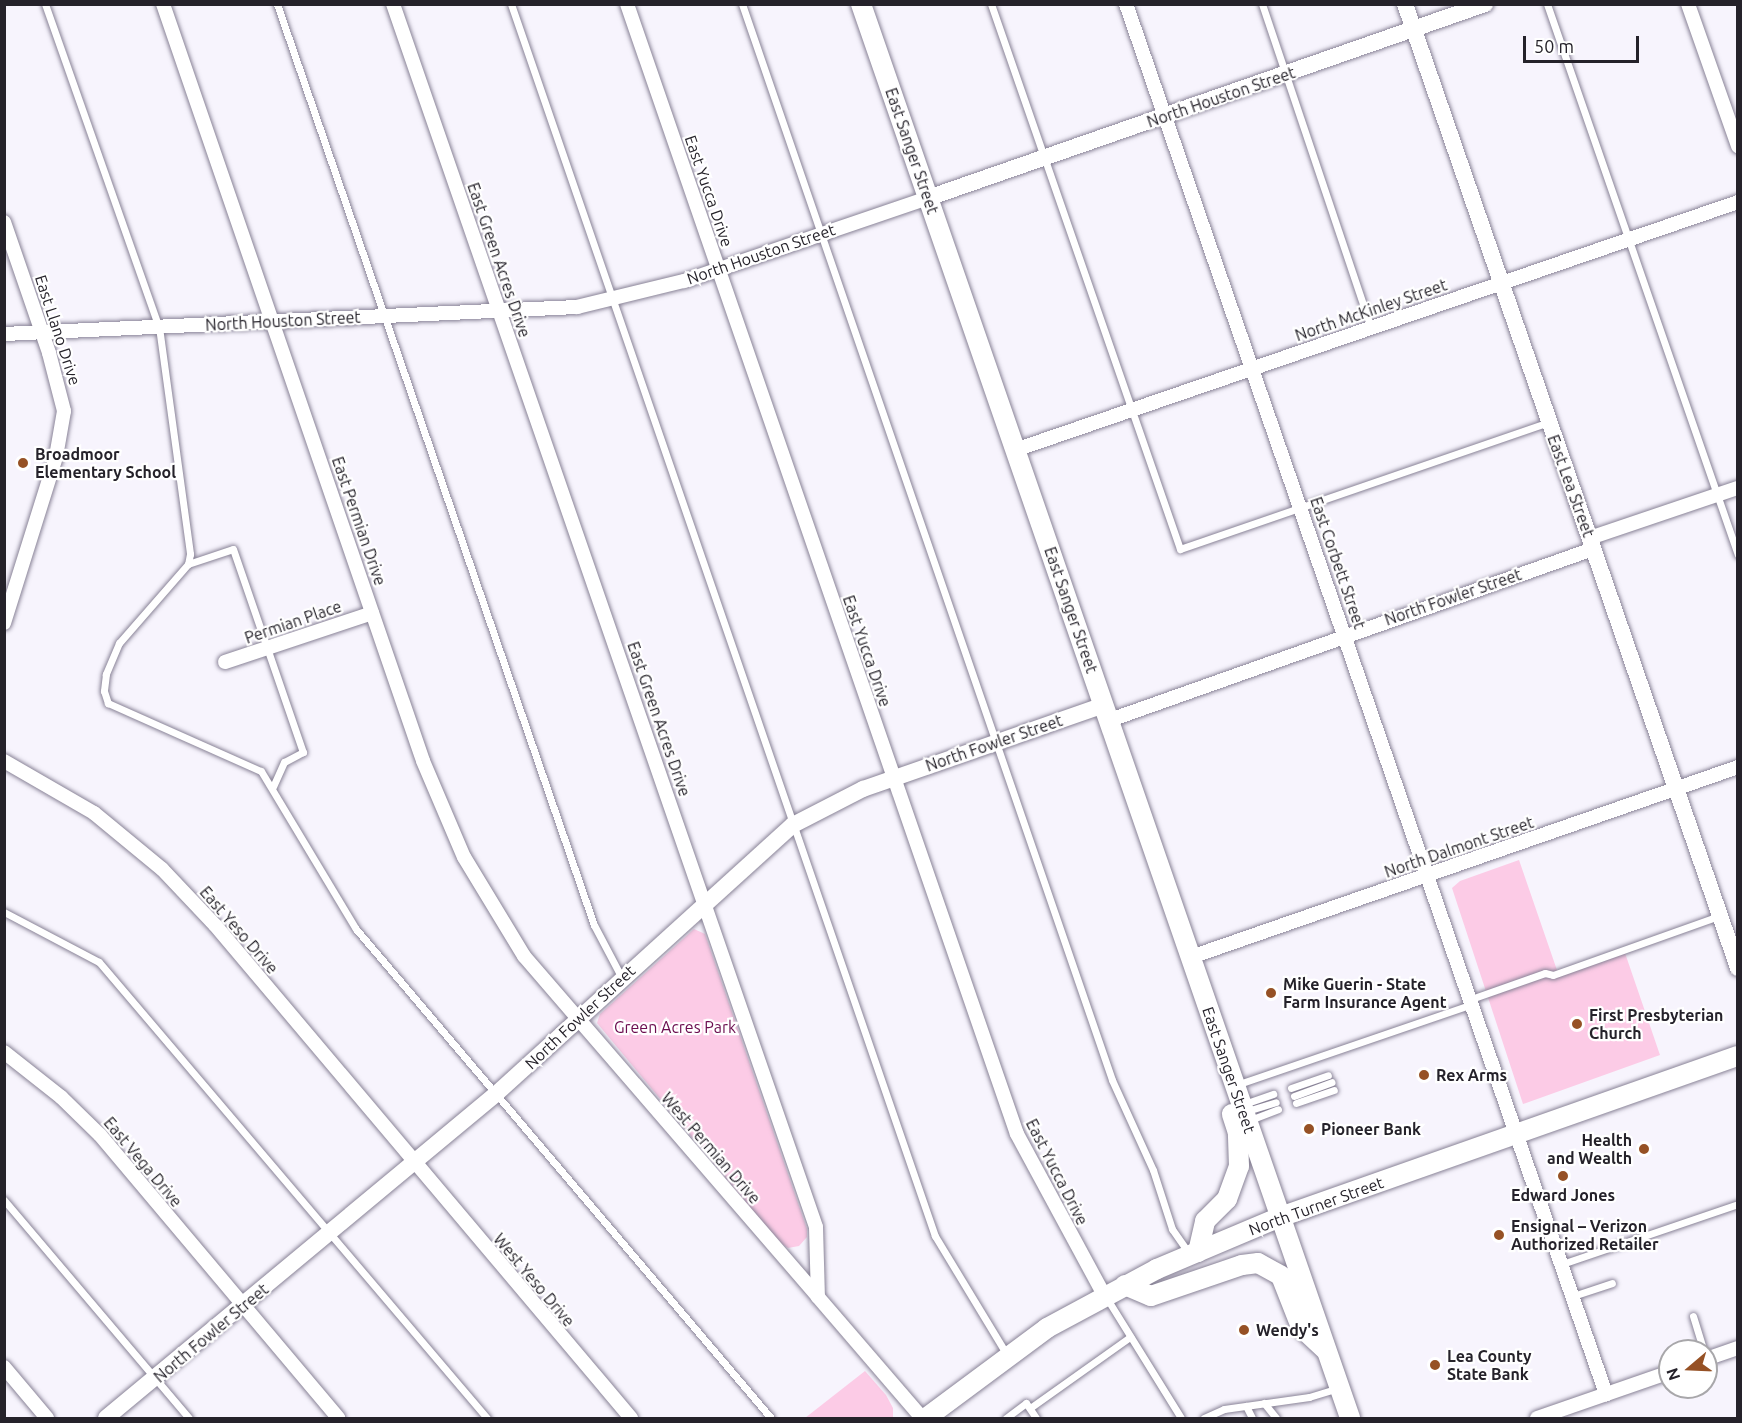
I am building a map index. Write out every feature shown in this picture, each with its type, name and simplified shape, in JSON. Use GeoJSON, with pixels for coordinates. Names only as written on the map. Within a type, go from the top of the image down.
{"type":"FeatureCollection","features":[{"type":"Feature","properties":{"kind":"main road","name":"East Sanger Street"},"geometry":{"type":"LineString","coordinates":[[861,4],[1350,1419]]}},
{"type":"Feature","properties":{"kind":"main road"},"geometry":{"type":"LineString","coordinates":[[1194,1254],[1205,1221],[1227,1198],[1235,1181],[1240,1150],[1196,1001],[1200,985]]}},
{"type":"Feature","properties":{"kind":"main road","name":"North Turner Street"},"geometry":{"type":"LineString","coordinates":[[924,1419],[1007,1355],[1104,1295],[1194,1254],[1280,1217],[1737,1056]]}},
{"type":"Feature","properties":{"kind":"main road"},"geometry":{"type":"LineString","coordinates":[[1125,1285],[1151,1296],[1242,1265],[1258,1263],[1281,1276],[1301,1327],[1328,1351]]}},
{"type":"Feature","properties":{"kind":"street","name":"East Permian Drive"},"geometry":{"type":"LineString","coordinates":[[164,4],[426,771],[464,857],[524,956],[579,1020]]}},
{"type":"Feature","properties":{"kind":"street","name":"East Green Acres Drive"},"geometry":{"type":"LineString","coordinates":[[393,4],[816,1227],[818,1298]]}},
{"type":"Feature","properties":{"kind":"street","name":"East Yucca Drive"},"geometry":{"type":"LineString","coordinates":[[627,4],[1017,1134],[1104,1295]]}},
{"type":"Feature","properties":{"kind":"street","name":"East Corbett Street"},"geometry":{"type":"LineString","coordinates":[[1126,4],[1302,508],[1606,1394]]}},
{"type":"Feature","properties":{"kind":"street","name":"East Lea Street"},"geometry":{"type":"LineString","coordinates":[[1405,4],[1737,968]]}},
{"type":"Feature","properties":{"kind":"street","name":"North Houston Street"},"geometry":{"type":"LineString","coordinates":[[4,334],[42,330],[159,327],[577,307],[612,300],[718,269],[928,198],[1485,4]]}},
{"type":"Feature","properties":{"kind":"street"},"geometry":{"type":"LineString","coordinates":[[1688,4],[1737,146]]}},
{"type":"Feature","properties":{"kind":"street","name":"North McKinley Street"},"geometry":{"type":"LineString","coordinates":[[1015,450],[1371,327],[1632,241],[1737,202]]}},
{"type":"Feature","properties":{"kind":"street","name":"East Llano Drive"},"geometry":{"type":"LineString","coordinates":[[4,222],[42,330],[62,397],[64,428],[4,623]]}},
{"type":"Feature","properties":{"kind":"street","name":"North Fowler Street"},"geometry":{"type":"LineString","coordinates":[[106,1419],[496,1094],[793,825],[863,789],[893,778],[994,743],[1107,713],[1345,635],[1737,488]]}},
{"type":"Feature","properties":{"kind":"street","name":"Permian Place"},"geometry":{"type":"LineString","coordinates":[[225,663],[372,613]]}},
{"type":"Feature","properties":{"kind":"street","name":"East Yeso Drive"},"geometry":{"type":"LineString","coordinates":[[4,761],[94,813],[162,869],[215,925],[413,1162]]}},
{"type":"Feature","properties":{"kind":"street","name":"North Dalmont Street"},"geometry":{"type":"LineString","coordinates":[[1191,957],[1737,767]]}},
{"type":"Feature","properties":{"kind":"street","name":"West Permian Drive"},"geometry":{"type":"LineString","coordinates":[[579,1020],[818,1298]]}},
{"type":"Feature","properties":{"kind":"street","name":"East Vega Drive"},"geometry":{"type":"LineString","coordinates":[[4,1052],[61,1097],[100,1135],[338,1419]]}},
{"type":"Feature","properties":{"kind":"street","name":"West Yeso Drive"},"geometry":{"type":"LineString","coordinates":[[413,1162],[631,1419]]}},
{"type":"Feature","properties":{"kind":"street"},"geometry":{"type":"LineString","coordinates":[[818,1298],[924,1419]]}},
{"type":"Feature","properties":{"kind":"street"},"geometry":{"type":"LineString","coordinates":[[1718,1353],[1737,1348]]}},
{"type":"Feature","properties":{"kind":"street"},"geometry":{"type":"LineString","coordinates":[[4,1367],[47,1419]]}},
{"type":"Feature","properties":{"kind":"street"},"geometry":{"type":"LineString","coordinates":[[1537,1419],[1658,1376]]}},
{"type":"Feature","properties":{"kind":"lane"},"geometry":{"type":"LineString","coordinates":[[45,4],[159,327],[173,404],[188,564]]}},
{"type":"Feature","properties":{"kind":"lane"},"geometry":{"type":"LineString","coordinates":[[277,4],[594,925],[622,978]]}},
{"type":"Feature","properties":{"kind":"lane"},"geometry":{"type":"LineString","coordinates":[[511,4],[935,1236],[1007,1355]]}},
{"type":"Feature","properties":{"kind":"lane"},"geometry":{"type":"LineString","coordinates":[[742,4],[994,743],[1112,1080],[1153,1170],[1172,1229],[1194,1254]]}},
{"type":"Feature","properties":{"kind":"lane"},"geometry":{"type":"LineString","coordinates":[[990,4],[1180,549],[1548,422]]}},
{"type":"Feature","properties":{"kind":"lane"},"geometry":{"type":"LineString","coordinates":[[1262,4],[1371,327]]}},
{"type":"Feature","properties":{"kind":"lane"},"geometry":{"type":"LineString","coordinates":[[1546,4],[1632,241],[1737,555]]}},
{"type":"Feature","properties":{"kind":"lane"},"geometry":{"type":"LineString","coordinates":[[273,787],[284,762],[303,752],[233,549],[188,564],[119,643],[106,674],[104,691],[108,704],[261,771],[273,787],[356,930],[489,1081],[496,1094],[771,1419]]}},
{"type":"Feature","properties":{"kind":"lane"},"geometry":{"type":"LineString","coordinates":[[4,912],[99,962],[487,1419]]}},
{"type":"Feature","properties":{"kind":"lane"},"geometry":{"type":"LineString","coordinates":[[1235,1086],[1545,973],[1553,975],[1719,916]]}},
{"type":"Feature","properties":{"kind":"lane"},"geometry":{"type":"LineString","coordinates":[[1294,1096],[1332,1082],[1294,1096]]}},
{"type":"Feature","properties":{"kind":"lane"},"geometry":{"type":"LineString","coordinates":[[1244,1113],[1276,1102],[1244,1113]]}},
{"type":"Feature","properties":{"kind":"lane"},"geometry":{"type":"LineString","coordinates":[[4,1200],[189,1419]]}},
{"type":"Feature","properties":{"kind":"lane"},"geometry":{"type":"LineString","coordinates":[[1562,1264],[1737,1204]]}},
{"type":"Feature","properties":{"kind":"lane"},"geometry":{"type":"LineString","coordinates":[[1573,1296],[1612,1283]]}},
{"type":"Feature","properties":{"kind":"lane"},"geometry":{"type":"LineString","coordinates":[[1104,1295],[1180,1419]]}},
{"type":"Feature","properties":{"kind":"lane"},"geometry":{"type":"LineString","coordinates":[[1693,1316],[1700,1339]]}},
{"type":"Feature","properties":{"kind":"lane"},"geometry":{"type":"LineString","coordinates":[[1030,1408],[1130,1337]]}},
{"type":"Feature","properties":{"kind":"lane"},"geometry":{"type":"LineString","coordinates":[[1204,1419],[1246,1406],[1309,1397],[1340,1388]]}},
{"type":"Feature","properties":{"kind":"lane"},"geometry":{"type":"LineString","coordinates":[[1006,1419],[1016,1415],[1026,1403],[1036,1419]]}},
{"type":"Feature","properties":{"kind":"lane"},"geometry":{"type":"LineString","coordinates":[[1264,1403],[1276,1419]]}},
{"type":"Feature","properties":{"kind":"lane"},"geometry":{"type":"LineString","coordinates":[[1246,1406],[1252,1419]]}},
{"type":"Feature","properties":{"kind":"green space"},"geometry":{"type":"Polygon","coordinates":[[[1519,860],[1559,976],[1625,953],[1660,1055],[1523,1104],[1452,888],[1460,881],[1519,860]]]}},
{"type":"Feature","properties":{"kind":"green space","name":"Green Acres Park"},"geometry":{"type":"Polygon","coordinates":[[[694,929],[705,934],[807,1229],[807,1237],[799,1246],[788,1248],[779,1242],[597,1023],[600,1014],[694,929]]]}},
{"type":"Feature","properties":{"kind":"green space"},"geometry":{"type":"Polygon","coordinates":[[[865,1371],[886,1395],[893,1408],[893,1418],[805,1418],[865,1371]]]}},
{"type":"Feature","properties":{"kind":"place","name":"Broadmoor Elementary School"},"geometry":{"type":"Point","coordinates":[23,463]}},
{"type":"Feature","properties":{"kind":"place","name":"Mike Guerin - State Farm Insurance Agent"},"geometry":{"type":"Point","coordinates":[1271,993]}},
{"type":"Feature","properties":{"kind":"place","name":"First Presbyterian Church"},"geometry":{"type":"Point","coordinates":[1577,1024]}},
{"type":"Feature","properties":{"kind":"place","name":"Rex Arms"},"geometry":{"type":"Point","coordinates":[1424,1075]}},
{"type":"Feature","properties":{"kind":"place","name":"Pioneer Bank"},"geometry":{"type":"Point","coordinates":[1309,1129]}},
{"type":"Feature","properties":{"kind":"place","name":"Health and Wealth"},"geometry":{"type":"Point","coordinates":[1644,1149]}},
{"type":"Feature","properties":{"kind":"place","name":"Edward Jones"},"geometry":{"type":"Point","coordinates":[1563,1176]}},
{"type":"Feature","properties":{"kind":"place","name":"Ensignal – Verizon Authorized Retailer"},"geometry":{"type":"Point","coordinates":[1499,1235]}},
{"type":"Feature","properties":{"kind":"place","name":"Wendy's"},"geometry":{"type":"Point","coordinates":[1244,1330]}},
{"type":"Feature","properties":{"kind":"place","name":"Lea County State Bank"},"geometry":{"type":"Point","coordinates":[1435,1365]}}]}
